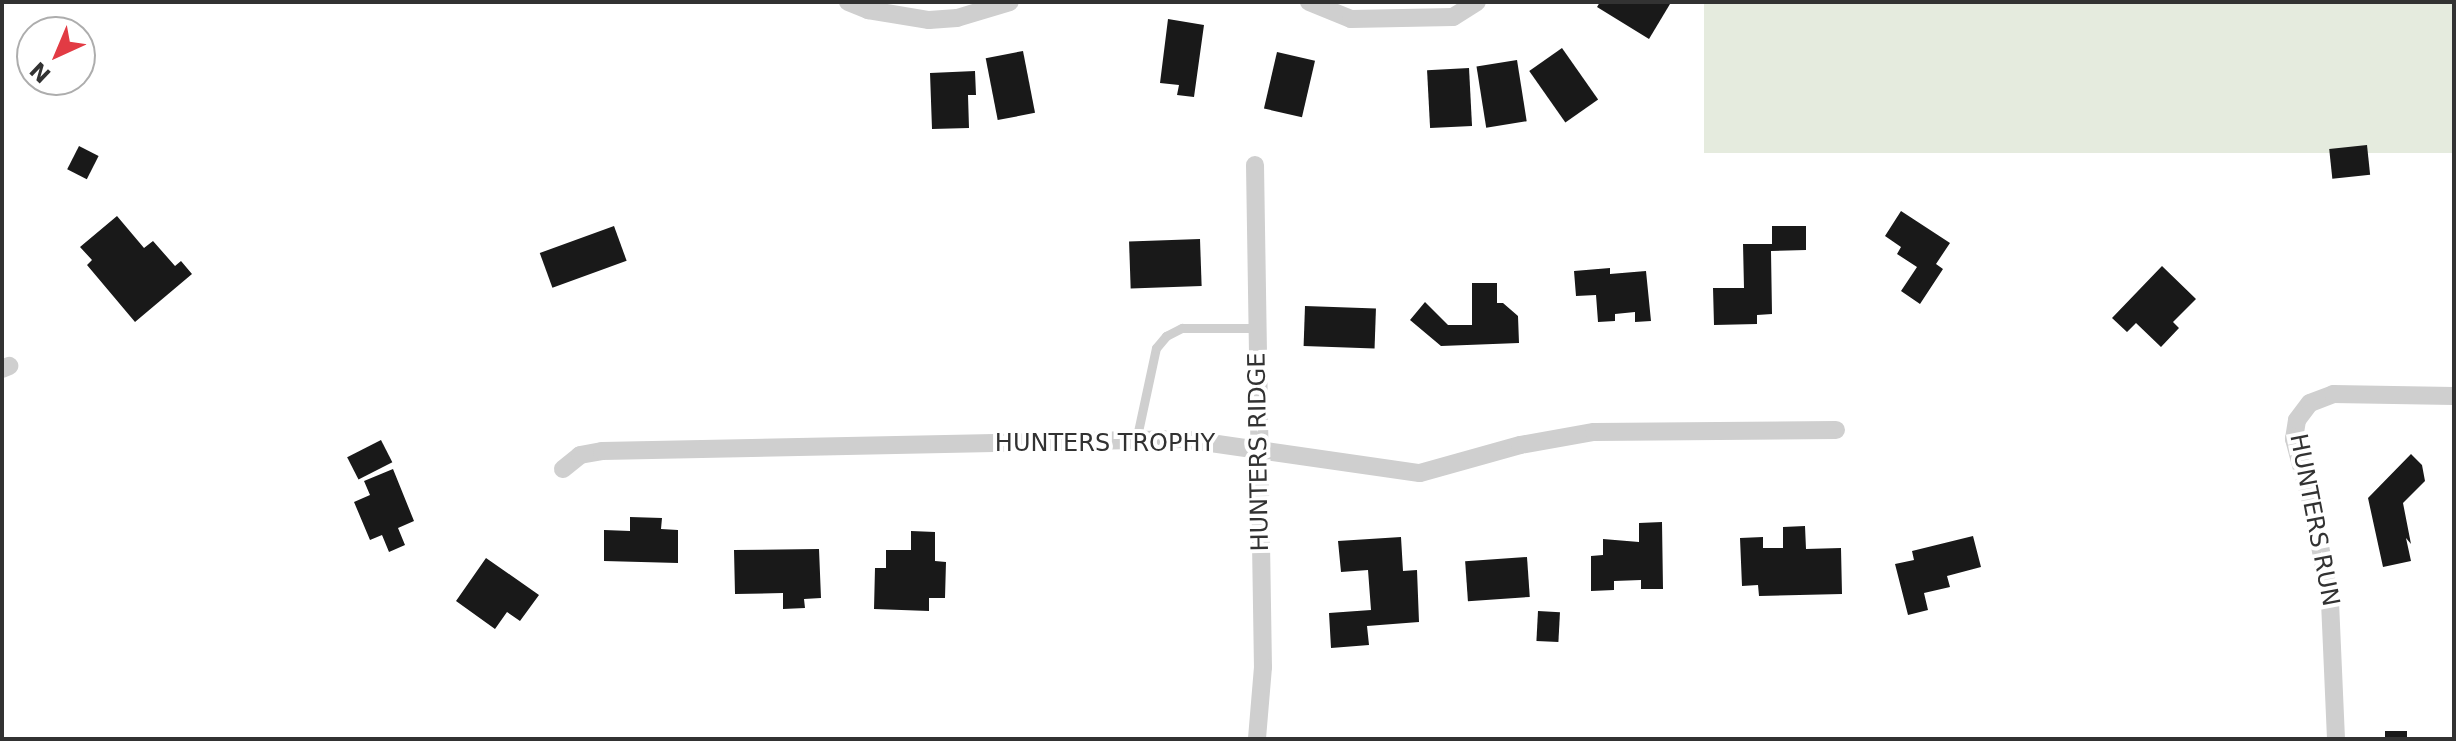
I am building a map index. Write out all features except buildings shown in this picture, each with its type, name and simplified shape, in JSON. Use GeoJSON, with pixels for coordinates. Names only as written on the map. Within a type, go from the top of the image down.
{"type":"FeatureCollection","features":[{"type":"Feature","properties":{"kind":"street"},"geometry":{"type":"LineString","coordinates":[[848,2],[868,10],[929,20],[957,18],[1010,2]]}},
{"type":"Feature","properties":{"kind":"street"},"geometry":{"type":"LineString","coordinates":[[1309,2],[1351,19],[1453,17],[1477,2]]}},
{"type":"Feature","properties":{"kind":"street","name":"HUNTERS RIDGE"},"geometry":{"type":"LineString","coordinates":[[1255,165],[1263,690],[1257,739]]}},
{"type":"Feature","properties":{"kind":"street","name":"HUNTERS RUN"},"geometry":{"type":"LineString","coordinates":[[2336,739],[2330,599],[2314,514],[2294,439],[2297,420],[2310,403],[2333,394],[2454,396]]}},
{"type":"Feature","properties":{"kind":"street","name":"HUNTERS TROPHY"},"geometry":{"type":"LineString","coordinates":[[563,469],[580,455],[590,452],[1183,439],[1420,473],[1520,445],[1594,432],[1836,430]]}},
{"type":"Feature","properties":{"kind":"lane"},"geometry":{"type":"LineString","coordinates":[[1136,441],[1156,348],[1166,336],[1182,328],[1257,328]]}},
{"type":"Feature","properties":{"kind":"shaded area"},"geometry":{"type":"Polygon","coordinates":[[[1704,2],[2454,2],[2454,153],[1704,153],[1704,2]]]}}]}
